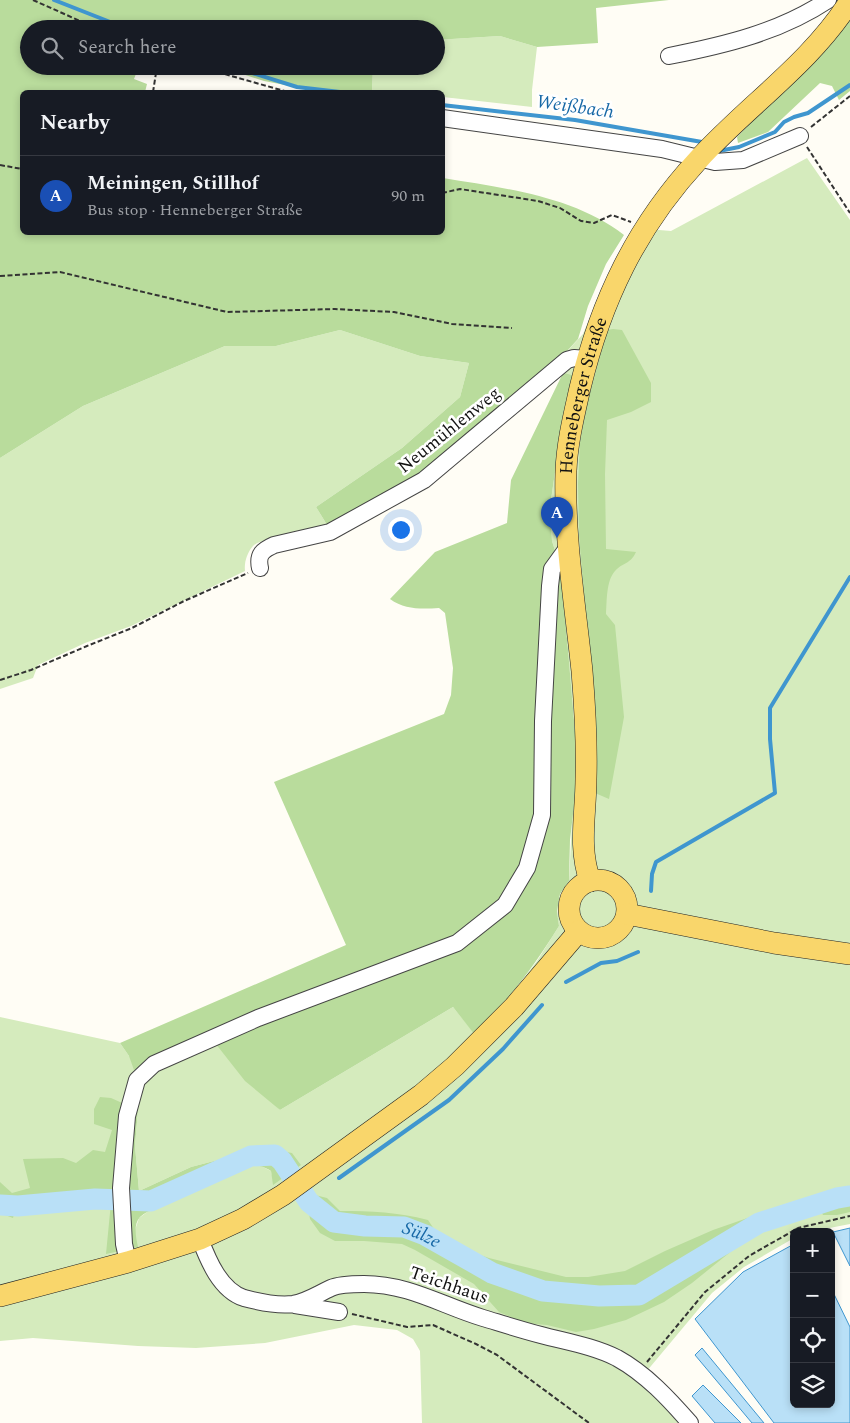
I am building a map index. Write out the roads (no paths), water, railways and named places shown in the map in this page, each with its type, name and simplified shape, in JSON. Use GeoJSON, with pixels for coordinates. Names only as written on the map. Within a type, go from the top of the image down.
{"type":"FeatureCollection","features":[{"type":"Feature","properties":{"kind":"main road","name":"Henneberger Straße"},"geometry":{"type":"LineString","coordinates":[[590,881],[585,861],[582,829],[586,782],[586,727],[566,509],[566,468],[576,406],[587,360],[609,295],[628,256],[670,194],[700,158],[791,71],[841,15],[850,1]]}},
{"type":"Feature","properties":{"kind":"main road"},"geometry":{"type":"LineString","coordinates":[[590,881],[607,881],[619,889],[624,896],[627,914],[620,928],[612,934],[602,938],[592,938],[579,931],[570,918],[569,905],[578,888],[590,881]]}},
{"type":"Feature","properties":{"kind":"main road"},"geometry":{"type":"LineString","coordinates":[[627,914],[774,943],[850,954]]}},
{"type":"Feature","properties":{"kind":"main road"},"geometry":{"type":"LineString","coordinates":[[0,1296],[128,1262],[200,1239],[243,1219],[283,1195],[421,1094],[455,1066],[514,1007],[579,931]]}},
{"type":"Feature","properties":{"kind":"street"},"geometry":{"type":"LineString","coordinates":[[669,56],[721,46],[773,29],[828,0]]}},
{"type":"Feature","properties":{"kind":"street"},"geometry":{"type":"LineString","coordinates":[[445,118],[662,149],[715,162],[743,160],[800,136]]}},
{"type":"Feature","properties":{"kind":"street","name":"Neumühlenweg"},"geometry":{"type":"LineString","coordinates":[[260,568],[260,553],[266,549],[274,545],[330,532],[424,480],[567,360],[582,358],[587,360]]}},
{"type":"Feature","properties":{"kind":"street"},"geometry":{"type":"LineString","coordinates":[[128,1262],[121,1216],[121,1188],[127,1116],[137,1080],[154,1064],[258,1018],[457,942],[505,905],[527,868],[542,816],[543,721],[550,586],[552,569],[568,547]]}},
{"type":"Feature","properties":{"kind":"street","name":"Teichhaus"},"geometry":{"type":"LineString","coordinates":[[200,1239],[209,1262],[226,1285],[241,1297],[266,1304],[293,1304],[311,1298],[333,1287],[365,1284],[408,1289],[476,1316],[540,1335],[591,1347],[617,1358],[657,1388],[690,1423]]}},
{"type":"Feature","properties":{"kind":"street"},"geometry":{"type":"LineString","coordinates":[[293,1304],[339,1312]]}},
{"type":"Feature","properties":{"kind":"water"},"geometry":{"type":"Polygon","coordinates":[[[850,1228],[850,1266],[835,1236],[835,1232],[850,1228]]]}},
{"type":"Feature","properties":{"kind":"water"},"geometry":{"type":"Polygon","coordinates":[[[790,1246],[790,1408],[835,1408],[835,1296],[850,1327],[850,1423],[774,1423],[695,1319],[743,1272],[790,1246]]]}},
{"type":"Feature","properties":{"kind":"water"},"geometry":{"type":"Polygon","coordinates":[[[702,1348],[764,1423],[752,1423],[695,1355],[702,1348]]]}},
{"type":"Feature","properties":{"kind":"water"},"geometry":{"type":"Polygon","coordinates":[[[703,1385],[741,1423],[715,1423],[692,1396],[703,1385]]]}},
{"type":"Feature","properties":{"kind":"waterway","name":"Weißbach"},"geometry":{"type":"LineString","coordinates":[[54,0],[105,20]]}},
{"type":"Feature","properties":{"kind":"waterway","name":"Weißbach"},"geometry":{"type":"LineString","coordinates":[[259,75],[297,87],[323,90]]}},
{"type":"Feature","properties":{"kind":"waterway","name":"Weißbach"},"geometry":{"type":"LineString","coordinates":[[719,151],[739,147],[775,132],[784,122],[808,113],[850,85]]}},
{"type":"Feature","properties":{"kind":"waterway","name":"Weißbach"},"geometry":{"type":"LineString","coordinates":[[445,105],[575,120],[702,142]]}},
{"type":"Feature","properties":{"kind":"waterway"},"geometry":{"type":"LineString","coordinates":[[651,891],[652,874],[656,862],[775,793],[770,739],[770,708],[850,577]]}},
{"type":"Feature","properties":{"kind":"waterway"},"geometry":{"type":"LineString","coordinates":[[566,982],[601,963],[617,961],[638,952]]}},
{"type":"Feature","properties":{"kind":"waterway"},"geometry":{"type":"LineString","coordinates":[[339,1178],[449,1100],[503,1049],[542,1005]]}},
{"type":"Feature","properties":{"kind":"waterway","name":"Sülze"},"geometry":{"type":"LineString","coordinates":[[0,1205],[18,1206],[95,1199],[151,1201],[251,1156],[275,1155],[282,1161],[309,1202],[334,1222],[365,1226],[404,1227],[425,1235],[492,1273],[543,1291],[599,1296],[639,1295],[759,1223],[837,1198],[850,1196]]}},
{"type":"Feature","properties":{"kind":"place","name":"Meiningen, Stillhof"},"geometry":{"type":"Point","coordinates":[557,538]}}]}
